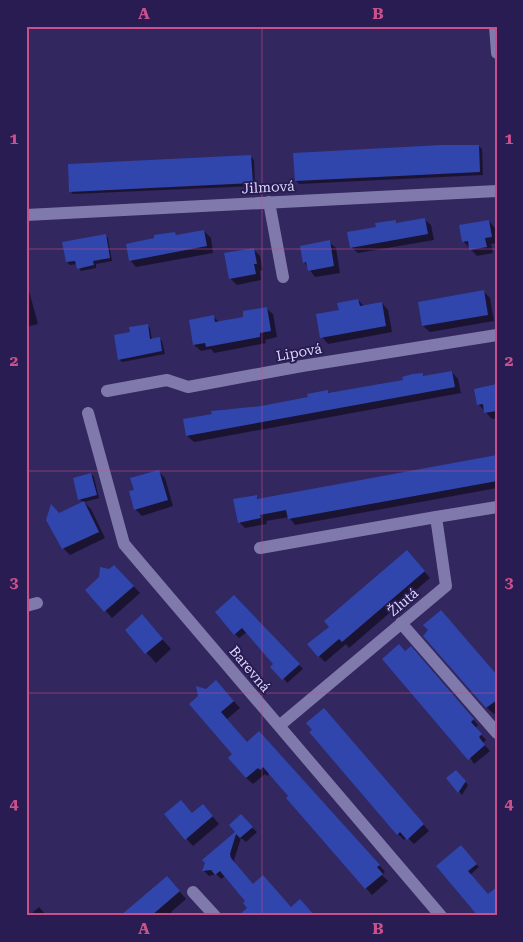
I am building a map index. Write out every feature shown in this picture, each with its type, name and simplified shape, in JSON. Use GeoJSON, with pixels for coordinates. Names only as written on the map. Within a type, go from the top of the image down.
{"type":"FeatureCollection","features":[{"type":"Feature","properties":{"kind":"street"},"geometry":{"type":"LineString","coordinates":[[495,26],[497,53]]}},
{"type":"Feature","properties":{"kind":"street","name":"Jilmová"},"geometry":{"type":"LineString","coordinates":[[26,215],[497,191]]}},
{"type":"Feature","properties":{"kind":"street"},"geometry":{"type":"LineString","coordinates":[[270,202],[283,278]]}},
{"type":"Feature","properties":{"kind":"street","name":"Lipová"},"geometry":{"type":"LineString","coordinates":[[107,391],[167,380],[188,387],[302,366],[497,335]]}},
{"type":"Feature","properties":{"kind":"street","name":"Barevná"},"geometry":{"type":"LineString","coordinates":[[88,413],[124,544],[441,916]]}},
{"type":"Feature","properties":{"kind":"street"},"geometry":{"type":"LineString","coordinates":[[260,548],[497,507]]}},
{"type":"Feature","properties":{"kind":"street","name":"Žlutá"},"geometry":{"type":"LineString","coordinates":[[279,726],[446,586],[436,517]]}},
{"type":"Feature","properties":{"kind":"street"},"geometry":{"type":"LineString","coordinates":[[401,623],[497,734]]}},
{"type":"Feature","properties":{"kind":"street"},"geometry":{"type":"LineString","coordinates":[[193,892],[215,916]]}},
{"type":"Feature","properties":{"kind":"building"},"geometry":{"type":"Polygon","coordinates":[[[441,145],[479,145],[480,172],[295,181],[293,153],[441,145]]]}},
{"type":"Feature","properties":{"kind":"building"},"geometry":{"type":"Polygon","coordinates":[[[251,155],[253,183],[69,192],[68,164],[251,155]]]}},
{"type":"Feature","properties":{"kind":"building"},"geometry":{"type":"Polygon","coordinates":[[[425,218],[428,234],[350,248],[347,232],[376,227],[375,223],[396,220],[396,223],[425,218]]]}},
{"type":"Feature","properties":{"kind":"building"},"geometry":{"type":"Polygon","coordinates":[[[489,220],[492,237],[485,238],[487,247],[469,250],[468,241],[462,242],[459,225],[489,220]]]}},
{"type":"Feature","properties":{"kind":"building"},"geometry":{"type":"Polygon","coordinates":[[[204,230],[207,246],[129,261],[126,244],[154,238],[154,235],[175,232],[176,235],[204,230]]]}},
{"type":"Feature","properties":{"kind":"building"},"geometry":{"type":"Polygon","coordinates":[[[106,234],[110,258],[93,261],[94,265],[77,269],[75,261],[66,262],[62,242],[106,234]]]}},
{"type":"Feature","properties":{"kind":"building"},"geometry":{"type":"Polygon","coordinates":[[[330,240],[334,266],[308,271],[306,262],[303,263],[300,246],[330,240]]]}},
{"type":"Feature","properties":{"kind":"building"},"geometry":{"type":"Polygon","coordinates":[[[254,248],[257,264],[254,264],[256,274],[229,279],[224,253],[254,248]]]}},
{"type":"Feature","properties":{"kind":"building"},"geometry":{"type":"Polygon","coordinates":[[[484,290],[488,315],[422,326],[418,302],[484,290]]]}},
{"type":"Feature","properties":{"kind":"building"},"geometry":{"type":"Polygon","coordinates":[[[358,299],[360,306],[382,302],[386,326],[320,338],[316,314],[339,310],[337,303],[358,299]]]}},
{"type":"Feature","properties":{"kind":"building"},"geometry":{"type":"Polygon","coordinates":[[[267,307],[271,331],[260,333],[260,337],[206,347],[205,343],[193,345],[189,320],[214,315],[215,322],[243,317],[243,311],[267,307]]]}},
{"type":"Feature","properties":{"kind":"building"},"geometry":{"type":"Polygon","coordinates":[[[148,324],[150,339],[160,337],[162,351],[118,360],[114,335],[130,332],[129,327],[148,324]]]}},
{"type":"Feature","properties":{"kind":"building"},"geometry":{"type":"Polygon","coordinates":[[[452,371],[455,387],[186,436],[183,419],[212,414],[211,411],[261,406],[308,397],[307,394],[328,390],[328,393],[403,380],[402,377],[413,374],[423,373],[423,376],[452,371]]]}},
{"type":"Feature","properties":{"kind":"building"},"geometry":{"type":"Polygon","coordinates":[[[497,384],[497,411],[484,413],[483,404],[477,405],[474,389],[497,384]]]}},
{"type":"Feature","properties":{"kind":"building"},"geometry":{"type":"Polygon","coordinates":[[[497,455],[497,481],[288,519],[286,510],[260,515],[261,518],[238,523],[233,499],[257,495],[257,499],[497,455]]]}},
{"type":"Feature","properties":{"kind":"building"},"geometry":{"type":"Polygon","coordinates":[[[159,470],[168,500],[134,510],[129,491],[134,490],[130,478],[159,470]]]}},
{"type":"Feature","properties":{"kind":"building"},"geometry":{"type":"Polygon","coordinates":[[[91,473],[97,495],[78,500],[73,478],[91,473]]]}},
{"type":"Feature","properties":{"kind":"building"},"geometry":{"type":"Polygon","coordinates":[[[84,501],[99,532],[62,549],[46,520],[51,504],[59,513],[84,501]]]}},
{"type":"Feature","properties":{"kind":"building"},"geometry":{"type":"Polygon","coordinates":[[[407,550],[425,571],[342,642],[339,639],[318,657],[307,644],[329,627],[324,621],[407,550]]]}},
{"type":"Feature","properties":{"kind":"building"},"geometry":{"type":"Polygon","coordinates":[[[114,565],[134,586],[104,612],[85,590],[99,577],[100,567],[109,569],[114,565]]]}},
{"type":"Feature","properties":{"kind":"building"},"geometry":{"type":"Polygon","coordinates":[[[234,595],[300,664],[282,680],[270,667],[273,664],[242,628],[234,635],[215,612],[234,595]]]}},
{"type":"Feature","properties":{"kind":"building"},"geometry":{"type":"Polygon","coordinates":[[[441,610],[497,675],[497,700],[486,708],[423,636],[428,630],[423,625],[441,610]]]}},
{"type":"Feature","properties":{"kind":"building"},"geometry":{"type":"Polygon","coordinates":[[[142,614],[163,639],[145,654],[125,630],[142,614]]]}},
{"type":"Feature","properties":{"kind":"building"},"geometry":{"type":"Polygon","coordinates":[[[399,644],[405,651],[411,646],[474,719],[471,722],[482,734],[479,737],[485,745],[468,760],[382,659],[399,644]]]}},
{"type":"Feature","properties":{"kind":"building"},"geometry":{"type":"Polygon","coordinates":[[[216,680],[234,701],[221,712],[247,742],[259,731],[380,865],[377,867],[383,874],[365,889],[286,798],[288,796],[263,767],[260,770],[258,768],[246,778],[228,758],[232,754],[189,704],[198,696],[196,686],[206,689],[216,680]]]}},
{"type":"Feature","properties":{"kind":"building"},"geometry":{"type":"Polygon","coordinates":[[[324,708],[424,824],[407,840],[400,832],[397,835],[309,732],[312,730],[306,723],[324,708]]]}},
{"type":"Feature","properties":{"kind":"building"},"geometry":{"type":"Polygon","coordinates":[[[456,770],[466,781],[458,793],[446,778],[456,770]]]}},
{"type":"Feature","properties":{"kind":"building"},"geometry":{"type":"Polygon","coordinates":[[[181,800],[192,813],[203,804],[213,816],[185,840],[164,814],[181,800]]]}},
{"type":"Feature","properties":{"kind":"building"},"geometry":{"type":"Polygon","coordinates":[[[241,814],[253,827],[240,838],[236,834],[230,854],[231,858],[253,884],[263,875],[291,907],[300,899],[315,916],[238,916],[247,908],[243,903],[245,901],[220,871],[215,875],[211,870],[202,871],[205,863],[202,860],[235,832],[229,825],[241,814]]]}},
{"type":"Feature","properties":{"kind":"building"},"geometry":{"type":"Polygon","coordinates":[[[461,845],[477,864],[468,871],[488,894],[497,887],[497,911],[491,916],[478,916],[436,866],[461,845]]]}},
{"type":"Feature","properties":{"kind":"building"},"geometry":{"type":"Polygon","coordinates":[[[167,876],[180,891],[151,916],[120,916],[167,876]]]}}]}
